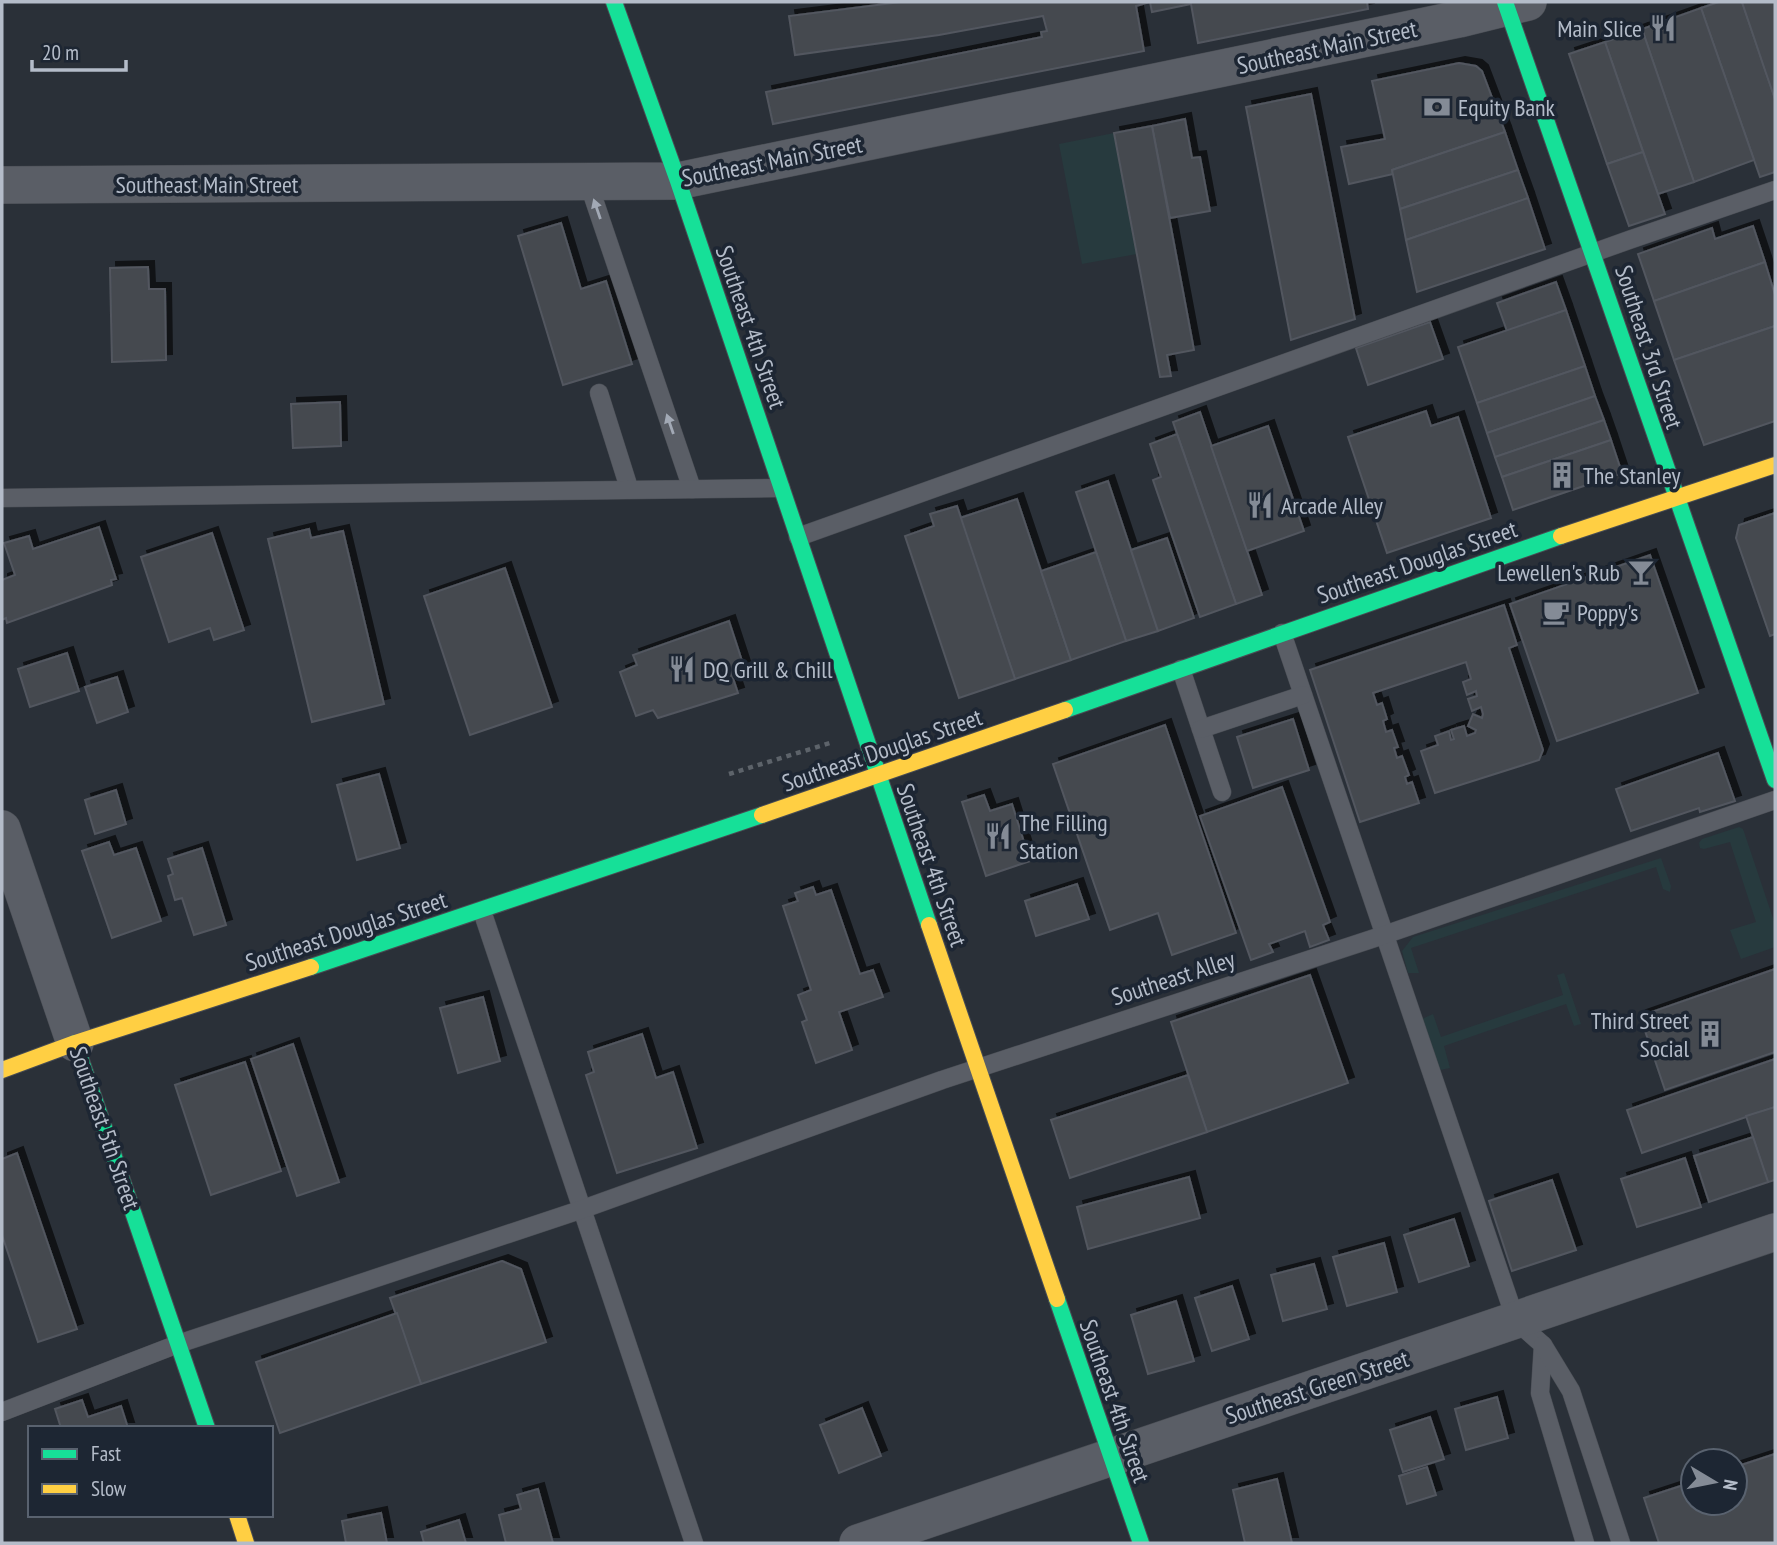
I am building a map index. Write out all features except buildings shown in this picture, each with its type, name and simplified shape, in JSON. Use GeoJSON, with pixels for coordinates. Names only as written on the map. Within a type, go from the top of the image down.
{"type":"FeatureCollection","features":[{"type":"Feature","properties":{"kind":"street","name":"Southeast 4th Street"},"geometry":{"type":"LineString","coordinates":[[614,2],[678,181],[1140,1543]]}},
{"type":"Feature","properties":{"kind":"street","name":"Southeast Main Street"},"geometry":{"type":"LineString","coordinates":[[2,185],[678,181],[1514,4]]}},
{"type":"Feature","properties":{"kind":"street","name":"Southeast 3rd Street"},"geometry":{"type":"LineString","coordinates":[[1514,4],[1675,497],[1775,780]]}},
{"type":"Feature","properties":{"kind":"street","name":"Southeast Douglas Street"},"geometry":{"type":"LineString","coordinates":[[2,1070],[75,1043],[482,911],[878,776],[1675,497],[1775,466]]}},
{"type":"Feature","properties":{"kind":"street","name":"Southeast 5th Street"},"geometry":{"type":"LineString","coordinates":[[2,828],[205,1426]]}},
{"type":"Feature","properties":{"kind":"street","name":"Southeast Green Street"},"geometry":{"type":"LineString","coordinates":[[858,1543],[1775,1232]]}},
{"type":"Feature","properties":{"kind":"street"},"geometry":{"type":"LineString","coordinates":[[238,1517],[246,1543]]}},
{"type":"Feature","properties":{"kind":"lane"},"geometry":{"type":"LineString","coordinates":[[588,182],[692,489]]}},
{"type":"Feature","properties":{"kind":"lane"},"geometry":{"type":"LineString","coordinates":[[798,537],[1594,252],[1775,190]]}},
{"type":"Feature","properties":{"kind":"lane"},"geometry":{"type":"LineString","coordinates":[[599,393],[629,488]]}},
{"type":"Feature","properties":{"kind":"lane"},"geometry":{"type":"LineString","coordinates":[[2,498],[781,488]]}},
{"type":"Feature","properties":{"kind":"lane"},"geometry":{"type":"LineString","coordinates":[[1282,633],[1516,1321],[1543,1345],[1571,1391],[1621,1543]]}},
{"type":"Feature","properties":{"kind":"lane"},"geometry":{"type":"LineString","coordinates":[[1181,669],[1222,792]]}},
{"type":"Feature","properties":{"kind":"lane"},"geometry":{"type":"LineString","coordinates":[[1201,729],[1303,695]]}},
{"type":"Feature","properties":{"kind":"lane","name":"Southeast Alley"},"geometry":{"type":"LineString","coordinates":[[2,1412],[178,1344],[583,1209],[978,1069],[1384,935],[1775,800]]}},
{"type":"Feature","properties":{"kind":"lane"},"geometry":{"type":"LineString","coordinates":[[482,911],[694,1543]]}},
{"type":"Feature","properties":{"kind":"lane"},"geometry":{"type":"LineString","coordinates":[[1543,1345],[1540,1393],[1585,1543]]}},
{"type":"Feature","properties":{"kind":"path"},"geometry":{"type":"LineString","coordinates":[[729,774],[830,743]]}},
{"type":"Feature","properties":{"kind":"green space"},"geometry":{"type":"Polygon","coordinates":[[[1114,133],[1137,254],[1082,264],[1059,144],[1114,133]]]}},
{"type":"Feature","properties":{"kind":"green space"},"geometry":{"type":"Polygon","coordinates":[[[1739,827],[1743,829],[1775,924],[1775,947],[1741,959],[1730,930],[1756,922],[1730,842],[1704,849],[1700,848],[1699,843],[1702,839],[1739,827]]]}},
{"type":"Feature","properties":{"kind":"green space"},"geometry":{"type":"Polygon","coordinates":[[[1661,858],[1671,886],[1670,892],[1663,889],[1656,867],[1411,948],[1419,973],[1408,973],[1402,951],[1413,937],[1661,858]]]}},
{"type":"Feature","properties":{"kind":"green space"},"geometry":{"type":"Polygon","coordinates":[[[1564,973],[1581,1024],[1574,1026],[1566,1004],[1444,1046],[1450,1068],[1440,1070],[1422,1019],[1433,1014],[1441,1037],[1563,995],[1557,975],[1564,973]]]}},
{"type":"Feature","properties":{"kind":"traffic: fast"},"geometry":{"type":"LineString","coordinates":[[614,2],[678,181],[929,925]]}},
{"type":"Feature","properties":{"kind":"traffic: fast"},"geometry":{"type":"LineString","coordinates":[[1505,2],[1775,780]]}},
{"type":"Feature","properties":{"kind":"traffic: fast"},"geometry":{"type":"LineString","coordinates":[[1065,710],[1561,536]]}},
{"type":"Feature","properties":{"kind":"traffic: fast"},"geometry":{"type":"LineString","coordinates":[[311,967],[762,815]]}},
{"type":"Feature","properties":{"kind":"traffic: fast"},"geometry":{"type":"LineString","coordinates":[[75,1043],[206,1426]]}},
{"type":"Feature","properties":{"kind":"traffic: fast"},"geometry":{"type":"LineString","coordinates":[[1057,1299],[1141,1543]]}},
{"type":"Feature","properties":{"kind":"traffic: slow"},"geometry":{"type":"LineString","coordinates":[[1561,536],[1775,465]]}},
{"type":"Feature","properties":{"kind":"traffic: slow"},"geometry":{"type":"LineString","coordinates":[[762,815],[1065,710]]}},
{"type":"Feature","properties":{"kind":"traffic: slow"},"geometry":{"type":"LineString","coordinates":[[929,925],[1057,1299]]}},
{"type":"Feature","properties":{"kind":"traffic: slow"},"geometry":{"type":"LineString","coordinates":[[2,1070],[75,1043],[311,967]]}},
{"type":"Feature","properties":{"kind":"traffic: slow"},"geometry":{"type":"LineString","coordinates":[[238,1517],[246,1543]]}},
{"type":"Feature","properties":{"kind":"place","name":"Main Slice"},"geometry":{"type":"Point","coordinates":[1663,28]}},
{"type":"Feature","properties":{"kind":"place","name":"Equity Bank"},"geometry":{"type":"Point","coordinates":[1437,107]}},
{"type":"Feature","properties":{"kind":"place","name":"The Stanley"},"geometry":{"type":"Point","coordinates":[1562,475]}},
{"type":"Feature","properties":{"kind":"place","name":"Arcade Alley"},"geometry":{"type":"Point","coordinates":[1260,505]}},
{"type":"Feature","properties":{"kind":"place","name":"Lewellen's Rub"},"geometry":{"type":"Point","coordinates":[1641,572]}},
{"type":"Feature","properties":{"kind":"place","name":"Poppy's"},"geometry":{"type":"Point","coordinates":[1556,612]}},
{"type":"Feature","properties":{"kind":"place","name":"DQ Grill & Chill"},"geometry":{"type":"Point","coordinates":[682,669]}},
{"type":"Feature","properties":{"kind":"place","name":"The Filling Station"},"geometry":{"type":"Point","coordinates":[998,836]}},
{"type":"Feature","properties":{"kind":"place","name":"Third Street Social"},"geometry":{"type":"Point","coordinates":[1710,1034]}}]}
